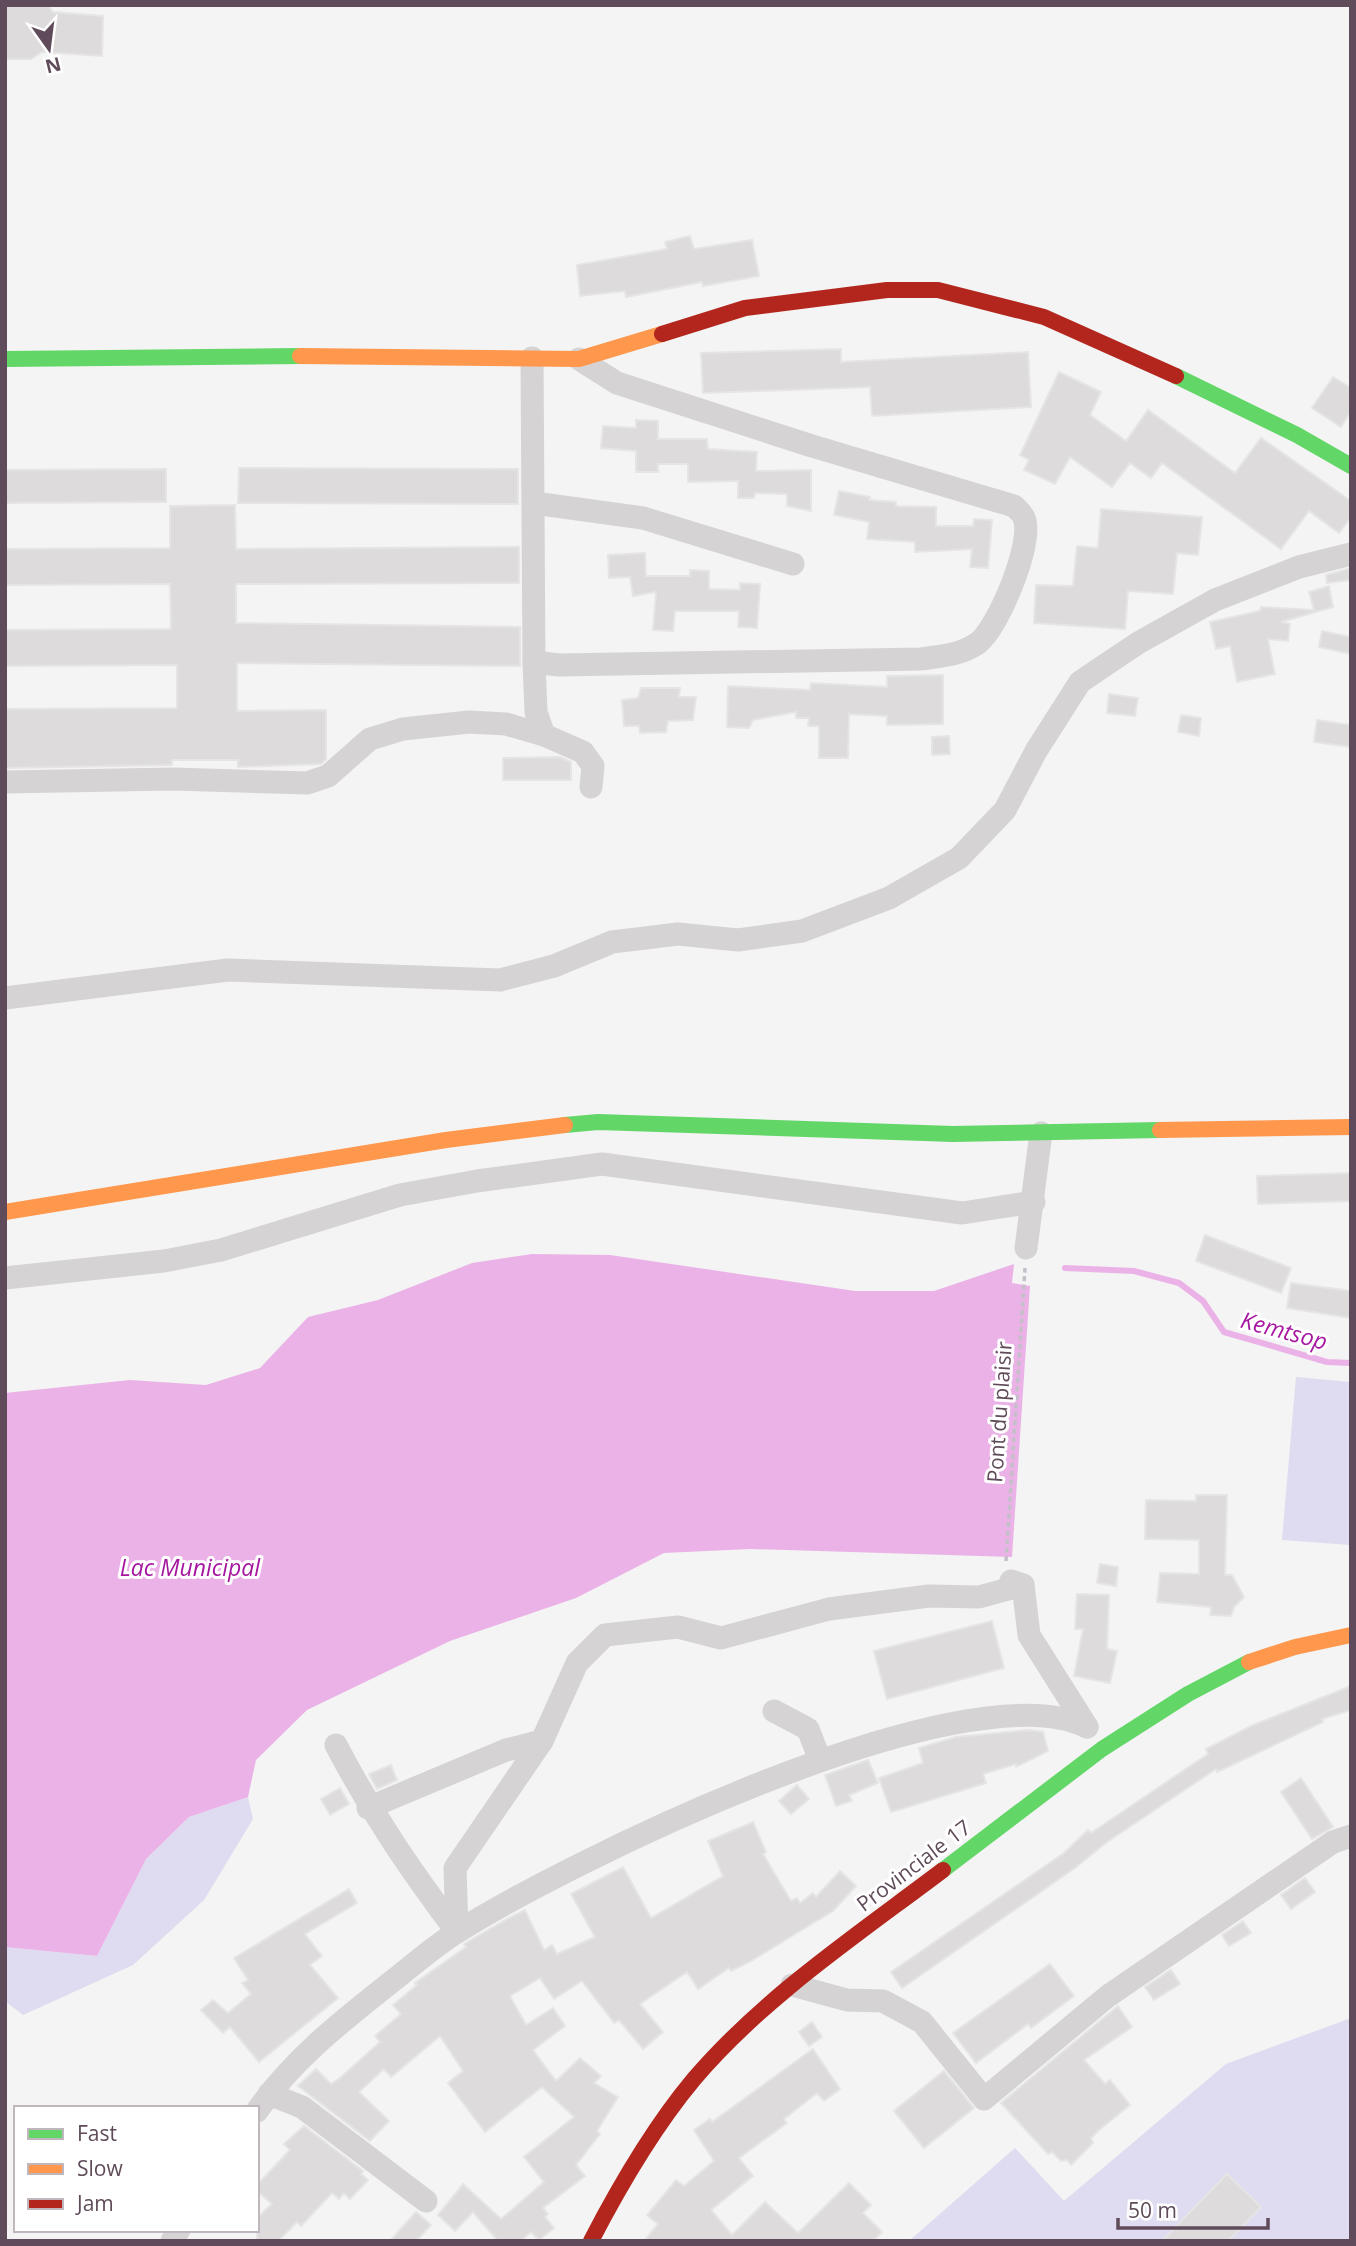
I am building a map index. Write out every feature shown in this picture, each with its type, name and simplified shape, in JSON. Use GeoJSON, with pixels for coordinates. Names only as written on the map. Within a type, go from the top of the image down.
{"type":"FeatureCollection","features":[{"type":"Feature","properties":{"kind":"main road"},"geometry":{"type":"LineString","coordinates":[[5,359],[264,356],[579,359],[746,309],[887,290],[938,290],[990,301],[1044,317],[1126,352],[1297,435],[1351,466]]}},
{"type":"Feature","properties":{"kind":"main road"},"geometry":{"type":"LineString","coordinates":[[5,1212],[524,1128],[598,1122],[953,1134],[1351,1127]]}},
{"type":"Feature","properties":{"kind":"main road","name":"Provinciale 17"},"geometry":{"type":"LineString","coordinates":[[591,2241],[615,2195],[693,2080],[732,2038],[792,1985],[1102,1749],[1202,1686],[1243,1665],[1282,1650],[1351,1635]]}},
{"type":"Feature","properties":{"kind":"street"},"geometry":{"type":"LineString","coordinates":[[532,358],[534,662],[536,712],[544,734]]}},
{"type":"Feature","properties":{"kind":"street"},"geometry":{"type":"LineString","coordinates":[[534,662],[559,665],[921,659],[964,651],[980,642],[993,627],[1006,602],[1025,535],[1025,519],[1014,506],[825,450],[617,383],[579,359]]}},
{"type":"Feature","properties":{"kind":"street"},"geometry":{"type":"LineString","coordinates":[[534,503],[643,518],[793,565]]}},
{"type":"Feature","properties":{"kind":"street"},"geometry":{"type":"LineString","coordinates":[[5,998],[228,970],[500,980],[554,966],[612,942],[678,934],[738,940],[802,931],[889,898],[959,858],[1005,810],[1036,751],[1080,682],[1138,643],[1214,600],[1298,567],[1351,554]]}},
{"type":"Feature","properties":{"kind":"street"},"geometry":{"type":"LineString","coordinates":[[5,782],[173,779],[307,783],[328,776],[370,739],[403,729],[469,722],[506,724],[544,734],[583,751],[593,766],[591,787]]}},
{"type":"Feature","properties":{"kind":"street"},"geometry":{"type":"LineString","coordinates":[[1026,1248],[1041,1133]]}},
{"type":"Feature","properties":{"kind":"street"},"geometry":{"type":"LineString","coordinates":[[5,1278],[164,1261],[221,1250],[400,1195],[477,1181],[602,1164],[962,1213],[1034,1202]]}},
{"type":"Feature","properties":{"kind":"street"},"geometry":{"type":"LineString","coordinates":[[457,1932],[455,1868],[542,1741],[577,1663],[605,1635],[678,1627],[721,1638],[829,1609],[929,1596],[979,1597],[1014,1582],[1029,1635],[1102,1749]]}},
{"type":"Feature","properties":{"kind":"street"},"geometry":{"type":"LineString","coordinates":[[774,1711],[808,1729],[820,1760]]}},
{"type":"Feature","properties":{"kind":"street"},"geometry":{"type":"LineString","coordinates":[[263,2102],[327,2033],[457,1932],[542,1885],[698,1809],[820,1760],[920,1730],[970,1720],[1037,1714],[1069,1718],[1087,1727]]}},
{"type":"Feature","properties":{"kind":"street"},"geometry":{"type":"LineString","coordinates":[[368,1808],[506,1750],[542,1741]]}},
{"type":"Feature","properties":{"kind":"street"},"geometry":{"type":"LineString","coordinates":[[336,1745],[368,1808],[398,1854],[457,1932]]}},
{"type":"Feature","properties":{"kind":"street"},"geometry":{"type":"LineString","coordinates":[[792,1985],[847,2000],[883,2001],[922,2022],[984,2099],[1108,1996],[1333,1842],[1351,1836]]}},
{"type":"Feature","properties":{"kind":"street"},"geometry":{"type":"LineString","coordinates":[[263,2102],[302,2107],[426,2200]]}},
{"type":"Feature","properties":{"kind":"path","name":"Pont du plaisir"},"geometry":{"type":"LineString","coordinates":[[1014,1582],[1026,1248]]}},
{"type":"Feature","properties":{"kind":"shaded area"},"geometry":{"type":"Polygon","coordinates":[[[1296,1377],[1351,1382],[1351,1545],[1282,1540],[1296,1377]]]}},
{"type":"Feature","properties":{"kind":"shaded area"},"geometry":{"type":"Polygon","coordinates":[[[248,1797],[253,1819],[204,1900],[133,1965],[23,2015],[5,2001],[5,1947],[97,1956],[146,1859],[189,1817],[248,1797]]]}},
{"type":"Feature","properties":{"kind":"shaded area"},"geometry":{"type":"Polygon","coordinates":[[[1351,2018],[1351,2241],[909,2241],[1015,2148],[1064,2201],[1226,2064],[1351,2018]]]}},
{"type":"Feature","properties":{"kind":"water","name":"Lac Municipal"},"geometry":{"type":"Polygon","coordinates":[[[532,1254],[610,1255],[855,1291],[934,1291],[1014,1264],[1012,1283],[1030,1286],[1012,1557],[750,1549],[664,1553],[576,1598],[450,1641],[307,1710],[256,1760],[248,1797],[189,1817],[146,1859],[97,1956],[5,1947],[5,1393],[130,1380],[206,1385],[260,1368],[308,1317],[378,1300],[472,1263],[532,1254]]]}},
{"type":"Feature","properties":{"kind":"building"},"geometry":{"type":"Polygon","coordinates":[[[5,5],[48,5],[53,12],[103,16],[102,56],[42,52],[31,59],[5,59],[5,5]]]}},
{"type":"Feature","properties":{"kind":"building"},"geometry":{"type":"Polygon","coordinates":[[[690,236],[694,249],[752,240],[759,276],[703,286],[702,282],[626,297],[625,291],[580,296],[577,265],[667,249],[665,242],[690,236]]]}},
{"type":"Feature","properties":{"kind":"building"},"geometry":{"type":"Polygon","coordinates":[[[841,349],[841,362],[1028,352],[1031,407],[872,416],[870,387],[703,393],[701,353],[841,349]]]}},
{"type":"Feature","properties":{"kind":"building"},"geometry":{"type":"Polygon","coordinates":[[[1059,372],[1101,392],[1090,415],[1126,441],[1148,410],[1235,473],[1261,438],[1351,501],[1351,517],[1339,533],[1309,511],[1281,549],[1162,463],[1151,478],[1130,463],[1112,487],[1070,457],[1055,484],[1024,470],[1029,460],[1020,455],[1059,372]]]}},
{"type":"Feature","properties":{"kind":"building"},"geometry":{"type":"Polygon","coordinates":[[[1333,377],[1351,388],[1351,411],[1341,427],[1312,408],[1333,377]]]}},
{"type":"Feature","properties":{"kind":"building"},"geometry":{"type":"Polygon","coordinates":[[[636,420],[658,421],[658,439],[707,439],[708,449],[757,452],[756,471],[811,470],[811,511],[787,506],[787,494],[755,493],[754,498],[738,498],[738,481],[688,482],[688,464],[658,464],[658,472],[636,472],[636,451],[601,448],[603,426],[636,428],[636,420]]]}},
{"type":"Feature","properties":{"kind":"building"},"geometry":{"type":"Polygon","coordinates":[[[239,468],[518,469],[518,504],[238,503],[239,468]]]}},
{"type":"Feature","properties":{"kind":"building"},"geometry":{"type":"Polygon","coordinates":[[[166,469],[166,502],[5,503],[5,470],[166,469]]]}},
{"type":"Feature","properties":{"kind":"building"},"geometry":{"type":"Polygon","coordinates":[[[839,491],[870,497],[869,500],[896,502],[896,506],[936,507],[936,526],[973,526],[974,519],[992,520],[988,568],[970,567],[972,549],[915,552],[915,542],[867,539],[869,522],[834,515],[839,491]]]}},
{"type":"Feature","properties":{"kind":"building"},"geometry":{"type":"Polygon","coordinates":[[[235,505],[236,549],[519,547],[519,583],[236,584],[236,623],[520,627],[520,666],[237,663],[237,711],[326,710],[326,759],[321,764],[238,767],[238,760],[172,760],[172,765],[5,768],[5,709],[177,708],[177,665],[5,666],[5,630],[171,629],[170,584],[5,585],[5,549],[170,548],[170,506],[235,505]]]}},
{"type":"Feature","properties":{"kind":"building"},"geometry":{"type":"Polygon","coordinates":[[[1101,509],[1202,517],[1198,555],[1177,553],[1173,594],[1128,591],[1125,629],[1034,623],[1036,585],[1073,586],[1077,546],[1098,548],[1101,509]]]}},
{"type":"Feature","properties":{"kind":"building"},"geometry":{"type":"Polygon","coordinates":[[[645,553],[646,576],[690,576],[690,570],[709,571],[709,589],[740,590],[740,583],[760,584],[757,628],[738,627],[739,611],[675,611],[673,631],[653,630],[656,592],[633,596],[630,577],[609,578],[608,555],[645,553]]]}},
{"type":"Feature","properties":{"kind":"building"},"geometry":{"type":"Polygon","coordinates":[[[1351,568],[1351,580],[1327,583],[1326,575],[1351,568]]]}},
{"type":"Feature","properties":{"kind":"building"},"geometry":{"type":"Polygon","coordinates":[[[1329,586],[1333,607],[1281,622],[1290,624],[1288,641],[1268,639],[1275,674],[1237,682],[1230,646],[1216,649],[1210,622],[1260,611],[1261,607],[1314,610],[1309,592],[1329,586]]]}},
{"type":"Feature","properties":{"kind":"building"},"geometry":{"type":"Polygon","coordinates":[[[1322,631],[1351,637],[1351,654],[1319,647],[1322,631]]]}},
{"type":"Feature","properties":{"kind":"building"},"geometry":{"type":"Polygon","coordinates":[[[943,675],[943,724],[887,725],[887,716],[849,714],[848,758],[819,758],[819,726],[808,726],[809,718],[796,718],[796,712],[753,720],[749,728],[727,727],[728,686],[810,690],[811,683],[887,687],[887,676],[943,675]]]}},
{"type":"Feature","properties":{"kind":"building"},"geometry":{"type":"Polygon","coordinates":[[[641,688],[680,688],[679,697],[696,697],[693,720],[668,721],[666,732],[640,733],[639,726],[624,726],[622,700],[638,698],[641,688]]]}},
{"type":"Feature","properties":{"kind":"building"},"geometry":{"type":"Polygon","coordinates":[[[1109,694],[1138,698],[1135,716],[1107,713],[1109,694]]]}},
{"type":"Feature","properties":{"kind":"building"},"geometry":{"type":"Polygon","coordinates":[[[1181,715],[1201,718],[1199,736],[1178,732],[1181,715]]]}},
{"type":"Feature","properties":{"kind":"building"},"geometry":{"type":"Polygon","coordinates":[[[1317,720],[1351,725],[1351,747],[1314,742],[1317,720]]]}},
{"type":"Feature","properties":{"kind":"building"},"geometry":{"type":"Polygon","coordinates":[[[949,736],[950,754],[932,755],[932,737],[949,736]]]}},
{"type":"Feature","properties":{"kind":"building"},"geometry":{"type":"Polygon","coordinates":[[[560,757],[571,762],[571,780],[503,780],[503,758],[560,757]]]}},
{"type":"Feature","properties":{"kind":"building"},"geometry":{"type":"Polygon","coordinates":[[[1351,1173],[1351,1201],[1258,1204],[1257,1176],[1351,1173]]]}},
{"type":"Feature","properties":{"kind":"building"},"geometry":{"type":"Polygon","coordinates":[[[1205,1235],[1291,1268],[1281,1293],[1196,1261],[1205,1235]]]}},
{"type":"Feature","properties":{"kind":"building"},"geometry":{"type":"Polygon","coordinates":[[[1291,1283],[1351,1291],[1351,1318],[1287,1308],[1291,1283]]]}},
{"type":"Feature","properties":{"kind":"building"},"geometry":{"type":"Polygon","coordinates":[[[1196,1495],[1227,1495],[1225,1575],[1232,1575],[1244,1597],[1234,1607],[1231,1616],[1210,1615],[1211,1607],[1157,1602],[1160,1573],[1199,1574],[1199,1540],[1145,1539],[1146,1500],[1196,1501],[1196,1495]]]}},
{"type":"Feature","properties":{"kind":"building"},"geometry":{"type":"Polygon","coordinates":[[[1100,1564],[1118,1567],[1116,1586],[1097,1583],[1100,1564]]]}},
{"type":"Feature","properties":{"kind":"building"},"geometry":{"type":"Polygon","coordinates":[[[1077,1594],[1109,1595],[1107,1649],[1117,1651],[1110,1683],[1074,1676],[1083,1629],[1075,1629],[1077,1594]]]}},
{"type":"Feature","properties":{"kind":"building"},"geometry":{"type":"Polygon","coordinates":[[[992,1621],[1004,1668],[887,1699],[874,1651],[992,1621]]]}},
{"type":"Feature","properties":{"kind":"building"},"geometry":{"type":"Polygon","coordinates":[[[1351,1686],[1351,1710],[1322,1719],[1323,1722],[1217,1772],[1216,1769],[1107,1842],[1075,1868],[902,1988],[891,1972],[1064,1853],[1088,1830],[1091,1833],[1208,1754],[1206,1749],[1251,1726],[1351,1686]]]}},
{"type":"Feature","properties":{"kind":"building"},"geometry":{"type":"Polygon","coordinates":[[[1029,1730],[1043,1732],[1048,1751],[1016,1767],[1016,1764],[983,1774],[986,1783],[891,1812],[879,1778],[923,1763],[919,1748],[956,1737],[1029,1730]]]}},
{"type":"Feature","properties":{"kind":"building"},"geometry":{"type":"Polygon","coordinates":[[[868,1760],[878,1783],[849,1795],[852,1801],[836,1806],[825,1775],[868,1760]]]}},
{"type":"Feature","properties":{"kind":"building"},"geometry":{"type":"Polygon","coordinates":[[[391,1765],[397,1780],[377,1789],[369,1774],[391,1765]]]}},
{"type":"Feature","properties":{"kind":"building"},"geometry":{"type":"Polygon","coordinates":[[[1301,1778],[1333,1827],[1312,1839],[1281,1792],[1301,1778]]]}},
{"type":"Feature","properties":{"kind":"building"},"geometry":{"type":"Polygon","coordinates":[[[797,1785],[809,1799],[791,1814],[779,1801],[797,1785]]]}},
{"type":"Feature","properties":{"kind":"building"},"geometry":{"type":"Polygon","coordinates":[[[340,1788],[349,1804],[330,1815],[321,1799],[340,1788]]]}},
{"type":"Feature","properties":{"kind":"building"},"geometry":{"type":"Polygon","coordinates":[[[753,1822],[766,1852],[763,1854],[791,1901],[797,1898],[800,1903],[813,1893],[816,1897],[840,1871],[856,1886],[833,1911],[751,1961],[731,1971],[729,1968],[698,1989],[687,1972],[640,2004],[663,2032],[643,2049],[619,2020],[614,2023],[582,1981],[554,1999],[540,1978],[510,1996],[526,2025],[553,2008],[565,2026],[533,2050],[556,2081],[580,2058],[601,2076],[594,2083],[618,2097],[597,2131],[600,2134],[576,2165],[585,2176],[543,2208],[548,2214],[545,2217],[554,2228],[539,2240],[531,2232],[521,2241],[498,2241],[473,2212],[455,2231],[438,2215],[463,2184],[501,2219],[544,2182],[524,2157],[574,2117],[542,2087],[485,2132],[448,2083],[463,2071],[440,2036],[391,2077],[384,2069],[359,2092],[389,2121],[370,2141],[298,2086],[316,2069],[331,2084],[341,2077],[380,2042],[375,2036],[401,2014],[393,2005],[417,1985],[415,1983],[466,1947],[464,1944],[525,1910],[544,1950],[552,1945],[557,1954],[595,1937],[571,1894],[623,1867],[651,1918],[723,1876],[708,1841],[753,1822]]]}},
{"type":"Feature","properties":{"kind":"building"},"geometry":{"type":"Polygon","coordinates":[[[1305,1878],[1315,1892],[1291,1909],[1281,1895],[1305,1878]]]}},
{"type":"Feature","properties":{"kind":"building"},"geometry":{"type":"Polygon","coordinates":[[[349,1889],[357,1903],[305,1934],[322,1956],[310,1965],[338,1998],[259,2062],[230,2027],[223,2033],[201,2010],[213,2000],[228,2013],[251,1994],[242,1983],[248,1980],[234,1958],[349,1889]]]}},
{"type":"Feature","properties":{"kind":"building"},"geometry":{"type":"Polygon","coordinates":[[[1243,1921],[1251,1933],[1229,1946],[1222,1935],[1243,1921]]]}},
{"type":"Feature","properties":{"kind":"building"},"geometry":{"type":"Polygon","coordinates":[[[1050,1964],[1074,1996],[1031,2028],[1028,2024],[976,2063],[953,2033],[1050,1964]]]}},
{"type":"Feature","properties":{"kind":"building"},"geometry":{"type":"Polygon","coordinates":[[[1171,1970],[1180,1984],[1154,2000],[1145,1987],[1171,1970]]]}},
{"type":"Feature","properties":{"kind":"building"},"geometry":{"type":"Polygon","coordinates":[[[1118,2006],[1132,2027],[1084,2060],[1105,2084],[1110,2080],[1130,2105],[1091,2138],[1093,2143],[1071,2165],[1067,2160],[1061,2161],[1052,2152],[1048,2154],[1001,2103],[1118,2006]]]}},
{"type":"Feature","properties":{"kind":"building"},"geometry":{"type":"Polygon","coordinates":[[[812,2022],[822,2037],[809,2046],[799,2032],[812,2022]]]}},
{"type":"Feature","properties":{"kind":"building"},"geometry":{"type":"Polygon","coordinates":[[[813,2049],[840,2089],[824,2101],[817,2093],[784,2119],[787,2123],[739,2158],[753,2176],[711,2210],[732,2235],[765,2202],[798,2233],[849,2183],[871,2205],[863,2213],[882,2232],[873,2241],[644,2241],[658,2224],[647,2215],[676,2180],[684,2186],[714,2161],[694,2130],[710,2119],[712,2122],[813,2049]]]}},
{"type":"Feature","properties":{"kind":"building"},"geometry":{"type":"Polygon","coordinates":[[[944,2071],[974,2108],[924,2148],[894,2111],[944,2071]]]}},
{"type":"Feature","properties":{"kind":"building"},"geometry":{"type":"Polygon","coordinates":[[[304,2126],[363,2171],[361,2174],[368,2180],[350,2199],[344,2193],[339,2199],[332,2193],[301,2226],[297,2222],[278,2241],[257,2241],[259,2216],[272,2204],[259,2193],[259,2183],[290,2150],[284,2144],[304,2126]]]}},
{"type":"Feature","properties":{"kind":"building"},"geometry":{"type":"Polygon","coordinates":[[[1227,2174],[1261,2207],[1228,2241],[1162,2241],[1227,2174]]]}},
{"type":"Feature","properties":{"kind":"building"},"geometry":{"type":"Polygon","coordinates":[[[416,2212],[431,2225],[416,2241],[390,2241],[416,2212]]]}},
{"type":"Feature","properties":{"kind":"waterway","name":"Kemtsop"},"geometry":{"type":"LineString","coordinates":[[1065,1268],[1134,1271],[1179,1283],[1203,1301],[1224,1332],[1327,1362],[1351,1363]]}},
{"type":"Feature","properties":{"kind":"traffic: fast"},"geometry":{"type":"LineString","coordinates":[[5,359],[300,356]]}},
{"type":"Feature","properties":{"kind":"traffic: fast"},"geometry":{"type":"LineString","coordinates":[[1176,376],[1297,435],[1351,466]]}},
{"type":"Feature","properties":{"kind":"traffic: fast"},"geometry":{"type":"LineString","coordinates":[[565,1125],[598,1122],[953,1134],[1160,1130]]}},
{"type":"Feature","properties":{"kind":"traffic: fast"},"geometry":{"type":"LineString","coordinates":[[943,1870],[1102,1749],[1188,1694],[1249,1662]]}},
{"type":"Feature","properties":{"kind":"traffic: slow"},"geometry":{"type":"LineString","coordinates":[[300,356],[579,359],[662,334]]}},
{"type":"Feature","properties":{"kind":"traffic: slow"},"geometry":{"type":"LineString","coordinates":[[5,1212],[446,1140],[565,1125]]}},
{"type":"Feature","properties":{"kind":"traffic: slow"},"geometry":{"type":"LineString","coordinates":[[1160,1130],[1351,1127]]}},
{"type":"Feature","properties":{"kind":"traffic: slow"},"geometry":{"type":"LineString","coordinates":[[1249,1662],[1295,1647],[1351,1635]]}},
{"type":"Feature","properties":{"kind":"traffic: jam"},"geometry":{"type":"LineString","coordinates":[[662,334],[745,308],[887,290],[938,290],[1044,317],[1176,376]]}},
{"type":"Feature","properties":{"kind":"traffic: jam"},"geometry":{"type":"LineString","coordinates":[[591,2241],[651,2137],[694,2079],[721,2049],[813,1968],[943,1870]]}}]}
